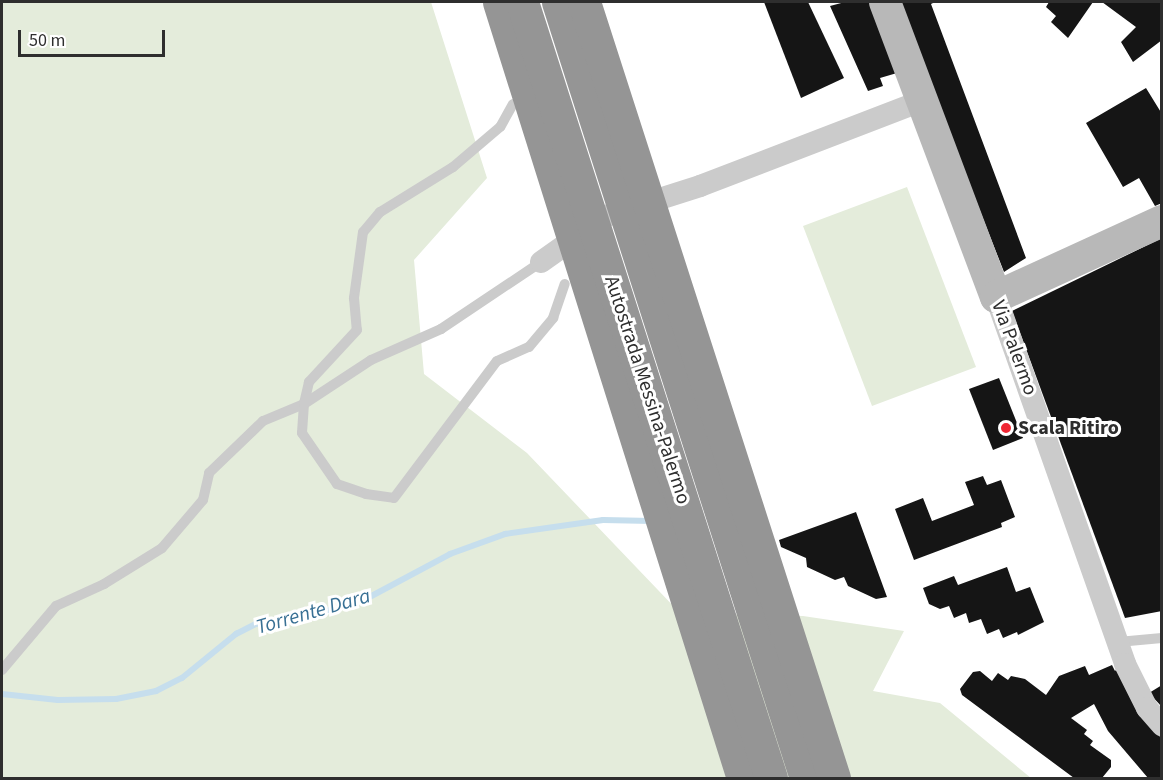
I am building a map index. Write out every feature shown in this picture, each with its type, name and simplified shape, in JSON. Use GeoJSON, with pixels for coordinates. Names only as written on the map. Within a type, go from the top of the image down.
{"type":"FeatureCollection","features":[{"type":"Feature","properties":{"kind":"highway"},"geometry":{"type":"LineString","coordinates":[[499,2],[743,778]]}},
{"type":"Feature","properties":{"kind":"highway","name":"Autostrada Messina-Palermo"},"geometry":{"type":"LineString","coordinates":[[522,2],[771,778]]}},
{"type":"Feature","properties":{"kind":"highway","name":"Autostrada Messina-Palermo"},"geometry":{"type":"LineString","coordinates":[[558,2],[806,778]]}},
{"type":"Feature","properties":{"kind":"highway"},"geometry":{"type":"LineString","coordinates":[[584,2],[834,778]]}},
{"type":"Feature","properties":{"kind":"main road","name":"Via Palermo"},"geometry":{"type":"LineString","coordinates":[[885,2],[996,297]]}},
{"type":"Feature","properties":{"kind":"main road"},"geometry":{"type":"LineString","coordinates":[[996,297],[1161,221]]}},
{"type":"Feature","properties":{"kind":"street"},"geometry":{"type":"LineString","coordinates":[[541,262],[606,216],[700,186],[921,101]]}},
{"type":"Feature","properties":{"kind":"street","name":"Via Palermo"},"geometry":{"type":"LineString","coordinates":[[996,297],[1118,642],[1140,695],[1161,725]]}},
{"type":"Feature","properties":{"kind":"lane"},"geometry":{"type":"LineString","coordinates":[[513,104],[500,127],[453,167],[380,212],[363,232],[354,298],[357,330],[309,382],[304,404],[302,433],[337,484],[366,494],[394,498],[497,361],[529,347],[547,325],[565,284]]}},
{"type":"Feature","properties":{"kind":"lane"},"geometry":{"type":"LineString","coordinates":[[2,670],[56,606],[104,584],[162,548],[203,500],[209,473],[263,421],[304,404],[371,360],[441,329],[541,262]]}},
{"type":"Feature","properties":{"kind":"lane"},"geometry":{"type":"LineString","coordinates":[[1118,642],[1161,638]]}},
{"type":"Feature","properties":{"kind":"green space"},"geometry":{"type":"Polygon","coordinates":[[[2,2],[431,2],[487,178],[414,260],[424,374],[527,453],[680,613],[803,616],[904,631],[873,691],[940,703],[1031,778],[2,778],[2,2]]]}},
{"type":"Feature","properties":{"kind":"green space"},"geometry":{"type":"Polygon","coordinates":[[[907,187],[976,367],[872,406],[803,226],[907,187]]]}},
{"type":"Feature","properties":{"kind":"building"},"geometry":{"type":"Polygon","coordinates":[[[764,2],[808,2],[844,78],[801,98],[764,2]]]}},
{"type":"Feature","properties":{"kind":"building"},"geometry":{"type":"Polygon","coordinates":[[[845,2],[870,2],[897,73],[880,78],[883,86],[868,91],[830,6],[845,2]]]}},
{"type":"Feature","properties":{"kind":"building"},"geometry":{"type":"Polygon","coordinates":[[[898,2],[935,2],[931,4],[1026,258],[1004,272],[898,2]]]}},
{"type":"Feature","properties":{"kind":"building"},"geometry":{"type":"Polygon","coordinates":[[[1049,2],[1093,2],[1068,38],[1051,22],[1056,16],[1046,7],[1049,2]]]}},
{"type":"Feature","properties":{"kind":"building"},"geometry":{"type":"Polygon","coordinates":[[[1102,2],[1162,2],[1162,40],[1133,62],[1121,42],[1136,27],[1102,2]]]}},
{"type":"Feature","properties":{"kind":"building"},"geometry":{"type":"Polygon","coordinates":[[[1146,88],[1162,114],[1162,203],[1155,206],[1139,178],[1123,187],[1086,123],[1146,88]]]}},
{"type":"Feature","properties":{"kind":"building"},"geometry":{"type":"Polygon","coordinates":[[[1162,238],[1162,611],[1125,618],[1012,311],[1162,238]]]}},
{"type":"Feature","properties":{"kind":"building"},"geometry":{"type":"Polygon","coordinates":[[[999,378],[1023,438],[993,450],[969,389],[999,378]]]}},
{"type":"Feature","properties":{"kind":"building"},"geometry":{"type":"Polygon","coordinates":[[[983,476],[987,485],[1001,480],[1015,517],[1001,523],[1002,527],[914,560],[895,509],[923,498],[932,521],[974,505],[965,482],[983,476]]]}},
{"type":"Feature","properties":{"kind":"building"},"geometry":{"type":"Polygon","coordinates":[[[856,512],[887,597],[876,599],[848,586],[844,577],[835,580],[807,567],[806,558],[781,547],[779,540],[856,512]]]}},
{"type":"Feature","properties":{"kind":"building"},"geometry":{"type":"Polygon","coordinates":[[[1007,567],[1016,592],[1030,587],[1044,622],[1018,635],[1017,632],[1003,638],[999,629],[987,634],[981,619],[969,623],[966,613],[954,618],[949,606],[940,609],[929,604],[923,588],[954,576],[958,585],[1007,567]]]}},
{"type":"Feature","properties":{"kind":"building"},"geometry":{"type":"Polygon","coordinates":[[[1112,665],[1115,671],[1117,669],[1139,714],[1162,739],[1162,778],[1148,778],[1108,731],[1094,704],[1071,718],[1087,730],[1084,734],[1093,741],[1090,745],[1111,760],[1111,767],[1102,778],[1074,778],[962,695],[960,689],[973,672],[980,671],[992,681],[998,673],[1008,680],[1011,676],[1025,679],[1046,695],[1059,676],[1085,666],[1089,675],[1112,665]]]}},
{"type":"Feature","properties":{"kind":"building"},"geometry":{"type":"Polygon","coordinates":[[[1162,685],[1162,707],[1149,693],[1162,685]]]}},
{"type":"Feature","properties":{"kind":"waterway","name":"Torrente Dara"},"geometry":{"type":"LineString","coordinates":[[2,694],[58,700],[116,699],[156,691],[182,678],[236,634],[256,624],[315,614],[364,600],[450,554],[505,534],[603,520],[652,521]]}},
{"type":"Feature","properties":{"kind":"place","name":"Scala Ritiro"},"geometry":{"type":"Point","coordinates":[1006,428]}}]}
